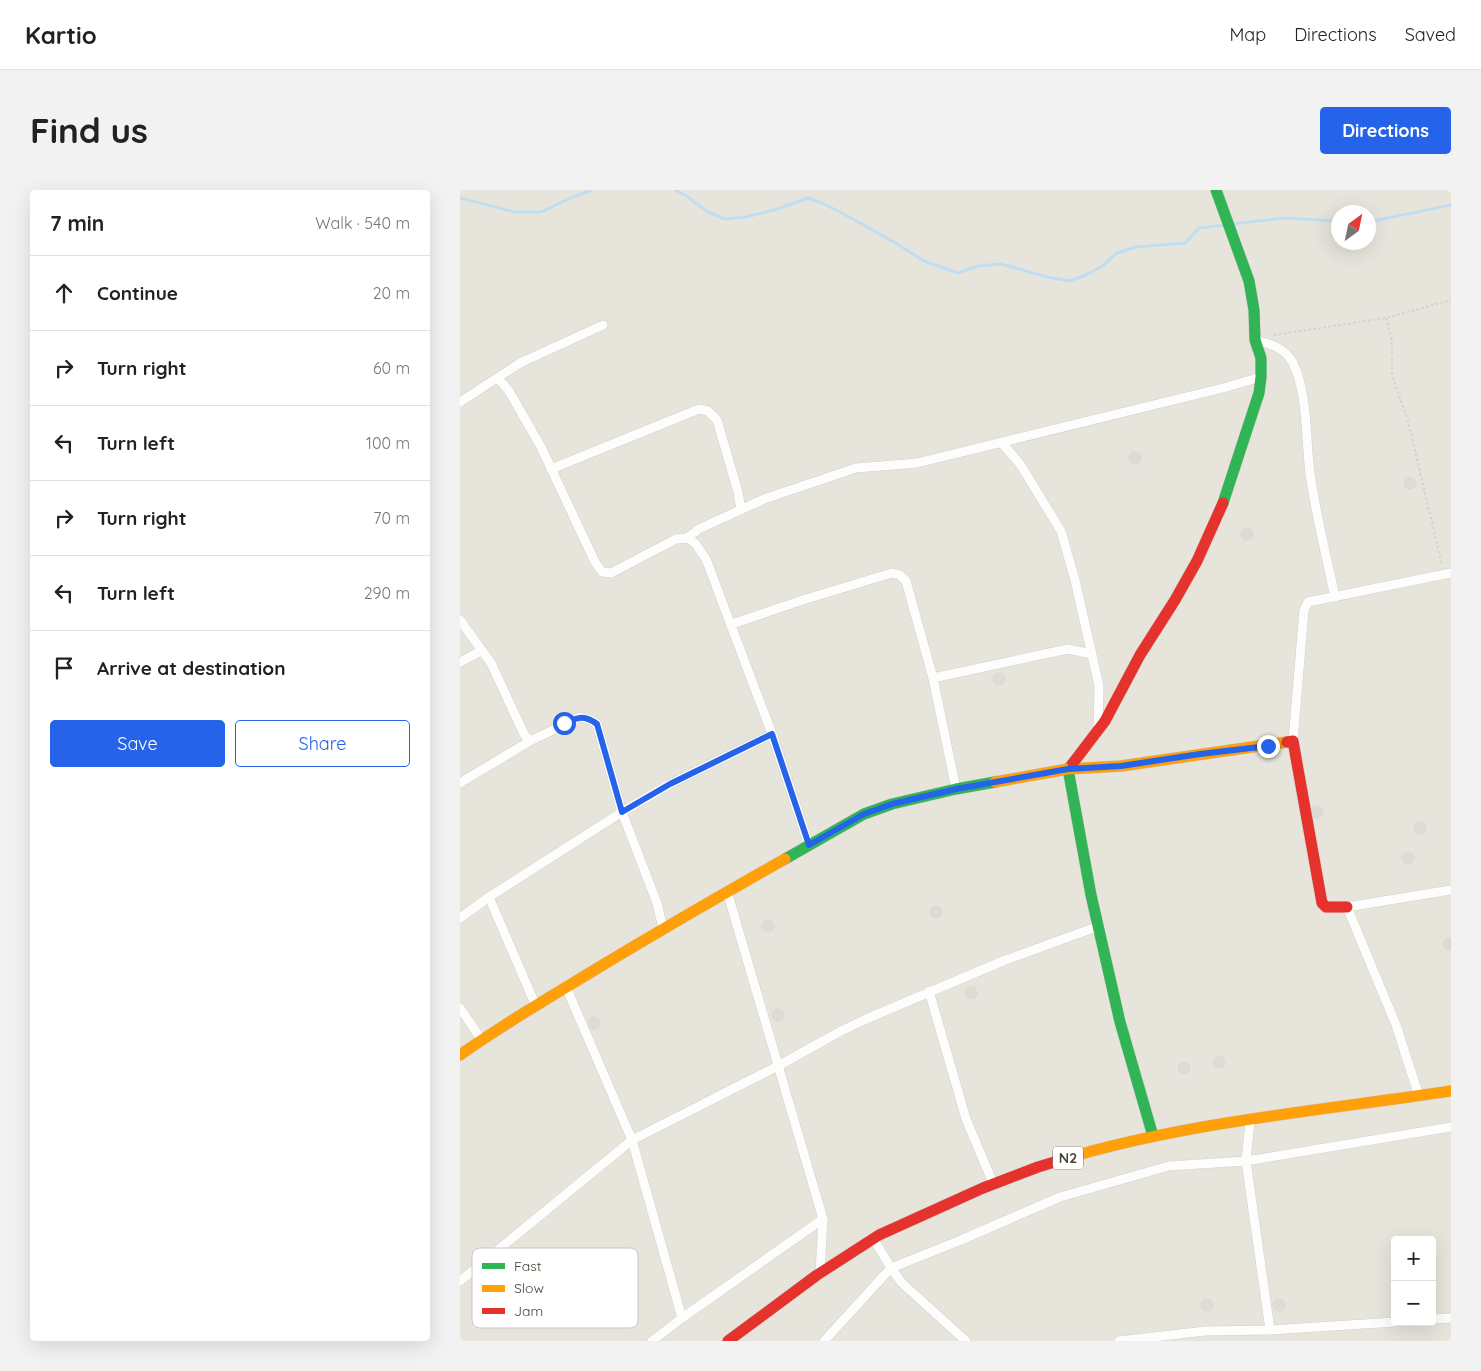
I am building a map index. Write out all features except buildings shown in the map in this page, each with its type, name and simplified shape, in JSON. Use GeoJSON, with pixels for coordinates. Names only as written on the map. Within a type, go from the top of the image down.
{"type":"FeatureCollection","features":[{"type":"Feature","properties":{"kind":"main road"},"geometry":{"type":"LineString","coordinates":[[1153,1136],[1120,1022],[1099,926],[1090,895],[1068,769],[1105,721],[1140,655],[1175,600],[1196,561],[1225,496],[1259,393],[1261,377],[1260,358],[1255,340],[1254,310],[1249,281],[1216,190]]}},
{"type":"Feature","properties":{"kind":"main road"},"geometry":{"type":"LineString","coordinates":[[460,1055],[535,1004],[864,814],[892,804],[956,789],[1068,769],[1121,766],[1293,741],[1322,903],[1326,907],[1347,907]]}},
{"type":"Feature","properties":{"kind":"main road","name":"N2"},"geometry":{"type":"LineString","coordinates":[[728,1341],[759,1316],[873,1238],[993,1183],[1041,1166],[1153,1136],[1451,1091]]}},
{"type":"Feature","properties":{"kind":"street"},"geometry":{"type":"LineString","coordinates":[[460,402],[520,363],[603,325]]}},
{"type":"Feature","properties":{"kind":"street"},"geometry":{"type":"LineString","coordinates":[[1255,340],[1269,343],[1282,349],[1293,363],[1296,372],[1304,405],[1316,508],[1335,597]]}},
{"type":"Feature","properties":{"kind":"street"},"geometry":{"type":"LineString","coordinates":[[498,378],[509,391],[541,447],[595,562],[602,572],[611,573],[676,539],[687,538],[700,529],[764,499],[856,468],[917,463],[1261,377]]}},
{"type":"Feature","properties":{"kind":"street"},"geometry":{"type":"LineString","coordinates":[[551,469],[699,409],[708,411],[717,420],[738,492],[741,510]]}},
{"type":"Feature","properties":{"kind":"street"},"geometry":{"type":"LineString","coordinates":[[1002,443],[1020,464],[1061,531],[1075,580],[1099,686],[1098,730]]}},
{"type":"Feature","properties":{"kind":"street"},"geometry":{"type":"LineString","coordinates":[[687,538],[695,542],[706,559],[732,624],[772,734],[809,845]]}},
{"type":"Feature","properties":{"kind":"street"},"geometry":{"type":"LineString","coordinates":[[1293,741],[1304,610],[1308,602],[1448,573]]}},
{"type":"Feature","properties":{"kind":"street"},"geometry":{"type":"LineString","coordinates":[[732,624],[806,599],[892,574],[900,575],[906,581],[933,678],[956,789]]}},
{"type":"Feature","properties":{"kind":"street"},"geometry":{"type":"LineString","coordinates":[[460,620],[491,663],[524,734],[530,741]]}},
{"type":"Feature","properties":{"kind":"street"},"geometry":{"type":"LineString","coordinates":[[933,678],[1068,649],[1092,654]]}},
{"type":"Feature","properties":{"kind":"street"},"geometry":{"type":"LineString","coordinates":[[460,662],[481,651]]}},
{"type":"Feature","properties":{"kind":"street"},"geometry":{"type":"LineString","coordinates":[[460,783],[530,741],[580,717],[597,724],[622,812],[657,903],[664,928]]}},
{"type":"Feature","properties":{"kind":"street"},"geometry":{"type":"LineString","coordinates":[[460,918],[488,897],[622,812],[670,784],[772,734]]}},
{"type":"Feature","properties":{"kind":"street"},"geometry":{"type":"LineString","coordinates":[[1419,1096],[1396,1025],[1347,907],[1451,890]]}},
{"type":"Feature","properties":{"kind":"street"},"geometry":{"type":"LineString","coordinates":[[728,891],[823,1219],[820,1273]]}},
{"type":"Feature","properties":{"kind":"street"},"geometry":{"type":"LineString","coordinates":[[488,897],[535,1004]]}},
{"type":"Feature","properties":{"kind":"street"},"geometry":{"type":"LineString","coordinates":[[500,1248],[632,1140],[778,1066],[841,1031],[1003,961],[1099,926]]}},
{"type":"Feature","properties":{"kind":"street"},"geometry":{"type":"LineString","coordinates":[[566,987],[632,1140],[682,1318]]}},
{"type":"Feature","properties":{"kind":"street"},"geometry":{"type":"LineString","coordinates":[[930,991],[966,1119],[993,1183]]}},
{"type":"Feature","properties":{"kind":"street"},"geometry":{"type":"LineString","coordinates":[[460,1008],[481,1039]]}},
{"type":"Feature","properties":{"kind":"street"},"geometry":{"type":"LineString","coordinates":[[1250,1120],[1246,1161],[1270,1330]]}},
{"type":"Feature","properties":{"kind":"street"},"geometry":{"type":"LineString","coordinates":[[824,1341],[891,1268],[1060,1197],[1169,1166],[1246,1161],[1451,1126]]}},
{"type":"Feature","properties":{"kind":"street"},"geometry":{"type":"LineString","coordinates":[[652,1341],[823,1219]]}},
{"type":"Feature","properties":{"kind":"street"},"geometry":{"type":"LineString","coordinates":[[873,1238],[902,1283],[966,1341]]}},
{"type":"Feature","properties":{"kind":"street"},"geometry":{"type":"LineString","coordinates":[[460,1281],[472,1271]]}},
{"type":"Feature","properties":{"kind":"street"},"geometry":{"type":"LineString","coordinates":[[1436,1319],[1451,1318]]}},
{"type":"Feature","properties":{"kind":"street"},"geometry":{"type":"LineString","coordinates":[[1119,1341],[1205,1331],[1270,1330],[1391,1322]]}},
{"type":"Feature","properties":{"kind":"street"},"geometry":{"type":"LineString","coordinates":[[1204,1341],[1205,1331]]}},
{"type":"Feature","properties":{"kind":"path"},"geometry":{"type":"LineString","coordinates":[[1255,340],[1275,334],[1386,318],[1451,300]]}},
{"type":"Feature","properties":{"kind":"path"},"geometry":{"type":"LineString","coordinates":[[1386,318],[1392,341],[1392,375],[1408,421],[1448,573]]}},
{"type":"Feature","properties":{"kind":"shaded area"},"geometry":{"type":"Polygon","coordinates":[[[460,190],[1451,190],[1451,1341],[460,1341],[460,190]]]}},
{"type":"Feature","properties":{"kind":"waterway"},"geometry":{"type":"LineString","coordinates":[[460,198],[515,212],[541,212],[592,190]]}},
{"type":"Feature","properties":{"kind":"waterway"},"geometry":{"type":"LineString","coordinates":[[675,190],[706,211],[725,219],[746,217],[774,210],[808,198],[842,213],[924,261],[958,273],[978,266],[1002,264],[1047,277],[1069,281],[1086,275],[1102,266],[1117,253],[1136,247],[1185,243],[1199,228],[1226,225]]}},
{"type":"Feature","properties":{"kind":"waterway"},"geometry":{"type":"LineString","coordinates":[[1376,220],[1451,205]]}},
{"type":"Feature","properties":{"kind":"waterway"},"geometry":{"type":"LineString","coordinates":[[1232,224],[1285,218],[1331,221]]}},
{"type":"Feature","properties":{"kind":"traffic: fast"},"geometry":{"type":"LineString","coordinates":[[1216,190],[1249,281],[1254,310],[1255,340],[1261,358],[1259,393],[1223,503]]}},
{"type":"Feature","properties":{"kind":"traffic: fast"},"geometry":{"type":"LineString","coordinates":[[1073,763],[1068,769],[1091,895],[1120,1022],[1153,1136]]}},
{"type":"Feature","properties":{"kind":"traffic: fast"},"geometry":{"type":"LineString","coordinates":[[785,859],[864,814],[892,804],[995,782]]}},
{"type":"Feature","properties":{"kind":"traffic: slow"},"geometry":{"type":"LineString","coordinates":[[995,782],[1068,769],[1121,766],[1287,742]]}},
{"type":"Feature","properties":{"kind":"traffic: slow"},"geometry":{"type":"LineString","coordinates":[[460,1055],[518,1016],[604,964],[785,859]]}},
{"type":"Feature","properties":{"kind":"traffic: slow"},"geometry":{"type":"LineString","coordinates":[[1074,1156],[1120,1144],[1214,1125],[1451,1091]]}},
{"type":"Feature","properties":{"kind":"traffic: jam"},"geometry":{"type":"LineString","coordinates":[[1073,763],[1105,721],[1140,655],[1175,600],[1197,561],[1223,503]]}},
{"type":"Feature","properties":{"kind":"traffic: jam"},"geometry":{"type":"LineString","coordinates":[[1287,742],[1293,741],[1322,903],[1326,907],[1347,907]]}},
{"type":"Feature","properties":{"kind":"traffic: jam"},"geometry":{"type":"LineString","coordinates":[[728,1341],[817,1275],[879,1235],[983,1188],[1038,1167],[1074,1156]]}},
{"type":"Feature","properties":{"kind":"route"},"geometry":{"type":"LineString","coordinates":[[564,723],[580,717],[597,724],[622,812],[670,784],[772,734],[809,845],[864,814],[892,804],[956,789],[1068,769],[1121,766],[1268,746]]}}]}
